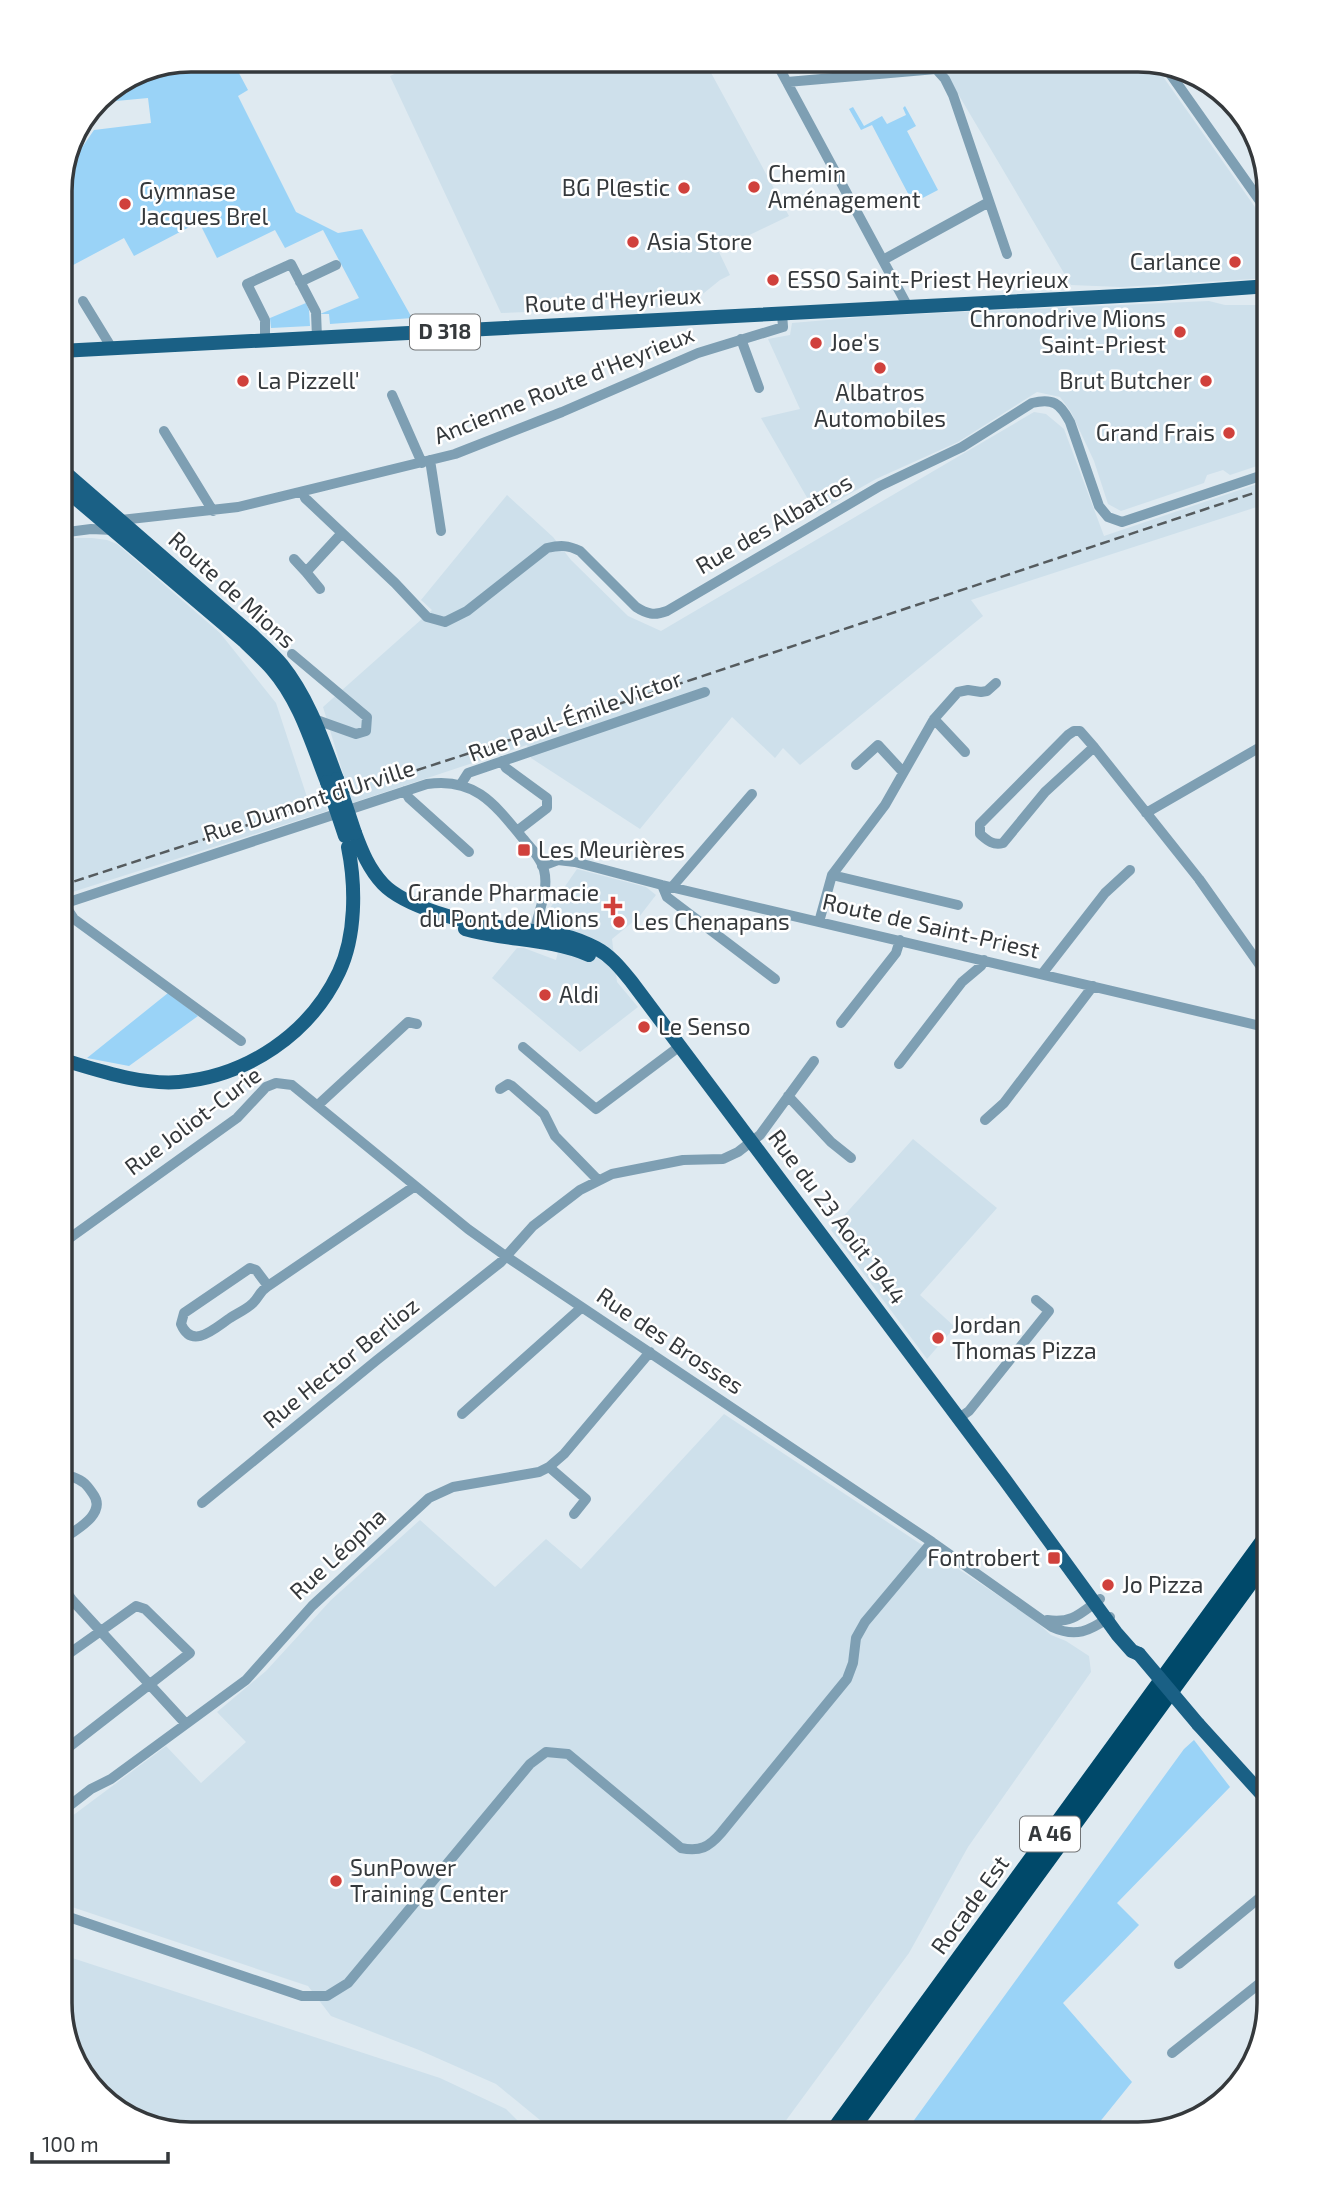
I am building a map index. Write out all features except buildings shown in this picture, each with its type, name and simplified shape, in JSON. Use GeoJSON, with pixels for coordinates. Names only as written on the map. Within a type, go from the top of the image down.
{"type":"FeatureCollection","features":[{"type":"Feature","properties":{"kind":"highway","name":"Rocade Est"},"geometry":{"type":"LineString","coordinates":[[840,2122],[1257,1549]]}},
{"type":"Feature","properties":{"kind":"highway","name":"Rocade Est"},"geometry":{"type":"LineString","coordinates":[[857,2122],[1257,1573]]}},
{"type":"Feature","properties":{"kind":"main road","name":"Route d'Heyrieux"},"geometry":{"type":"LineString","coordinates":[[72,351],[1257,287]]}},
{"type":"Feature","properties":{"kind":"main road","name":"Route d'Heyrieux"},"geometry":{"type":"LineString","coordinates":[[1158,294],[1257,294]]}},
{"type":"Feature","properties":{"kind":"main road","name":"Route de Mions"},"geometry":{"type":"LineString","coordinates":[[72,480],[117,525],[251,634],[281,663],[298,687],[332,780],[349,839]]}},
{"type":"Feature","properties":{"kind":"main road","name":"Route de Mions"},"geometry":{"type":"LineString","coordinates":[[72,493],[117,525]]}},
{"type":"Feature","properties":{"kind":"main road","name":"Rue du 23 Août 1944"},"geometry":{"type":"LineString","coordinates":[[349,839],[384,885],[421,906],[460,920],[499,928],[540,936],[560,934],[598,950],[615,962],[1098,1601],[1132,1651],[1139,1654],[1257,1789]]}},
{"type":"Feature","properties":{"kind":"main road"},"geometry":{"type":"LineString","coordinates":[[72,1062],[136,1080],[178,1082],[233,1071],[265,1055],[298,1031],[320,1003],[339,971],[349,935],[355,891],[349,839]]}},
{"type":"Feature","properties":{"kind":"street"},"geometry":{"type":"LineString","coordinates":[[782,72],[908,307]]}},
{"type":"Feature","properties":{"kind":"street"},"geometry":{"type":"LineString","coordinates":[[787,82],[902,72]]}},
{"type":"Feature","properties":{"kind":"street"},"geometry":{"type":"LineString","coordinates":[[939,72],[953,95],[1007,254]]}},
{"type":"Feature","properties":{"kind":"street"},"geometry":{"type":"LineString","coordinates":[[1172,77],[1257,197]]}},
{"type":"Feature","properties":{"kind":"street"},"geometry":{"type":"LineString","coordinates":[[883,260],[989,202]]}},
{"type":"Feature","properties":{"kind":"street"},"geometry":{"type":"LineString","coordinates":[[265,341],[264,320],[247,284],[290,264],[316,312],[317,338]]}},
{"type":"Feature","properties":{"kind":"street"},"geometry":{"type":"LineString","coordinates":[[300,282],[336,265]]}},
{"type":"Feature","properties":{"kind":"street"},"geometry":{"type":"LineString","coordinates":[[83,301],[113,349]]}},
{"type":"Feature","properties":{"kind":"street","name":"Ancienne Route d'Heyrieux"},"geometry":{"type":"LineString","coordinates":[[72,531],[214,511],[303,492],[474,448],[698,353],[783,327],[782,314]]}},
{"type":"Feature","properties":{"kind":"street"},"geometry":{"type":"LineString","coordinates":[[741,339],[759,388]]}},
{"type":"Feature","properties":{"kind":"street"},"geometry":{"type":"LineString","coordinates":[[393,395],[426,461],[440,531]]}},
{"type":"Feature","properties":{"kind":"street","name":"Rue des Albatros"},"geometry":{"type":"LineString","coordinates":[[303,492],[305,498],[427,617],[445,622],[467,611],[547,548],[559,545],[569,545],[580,551],[636,607],[656,615],[667,611],[880,486],[962,447],[1032,403],[1044,400],[1055,403],[1064,410],[1099,506],[1108,517],[1122,522],[1257,477]]}},
{"type":"Feature","properties":{"kind":"street"},"geometry":{"type":"LineString","coordinates":[[164,431],[214,511]]}},
{"type":"Feature","properties":{"kind":"street"},"geometry":{"type":"LineString","coordinates":[[132,538],[156,518]]}},
{"type":"Feature","properties":{"kind":"street"},"geometry":{"type":"LineString","coordinates":[[306,572],[341,533]]}},
{"type":"Feature","properties":{"kind":"street"},"geometry":{"type":"LineString","coordinates":[[294,559],[320,589]]}},
{"type":"Feature","properties":{"kind":"street"},"geometry":{"type":"LineString","coordinates":[[292,654],[367,717],[366,731],[355,734],[308,718]]}},
{"type":"Feature","properties":{"kind":"street"},"geometry":{"type":"LineString","coordinates":[[819,922],[832,875],[885,805],[934,719],[958,692],[987,691],[996,683]]}},
{"type":"Feature","properties":{"kind":"street","name":"Rue Paul-Émile Victor"},"geometry":{"type":"LineString","coordinates":[[461,784],[468,773],[705,692]]}},
{"type":"Feature","properties":{"kind":"street"},"geometry":{"type":"LineString","coordinates":[[934,719],[965,752]]}},
{"type":"Feature","properties":{"kind":"street"},"geometry":{"type":"LineString","coordinates":[[1094,747],[1045,792],[1003,843],[998,845],[980,834],[980,824],[1013,789],[1074,731],[1080,731],[1094,747],[1199,879],[1257,961]]}},
{"type":"Feature","properties":{"kind":"street"},"geometry":{"type":"LineString","coordinates":[[856,765],[878,745],[904,772]]}},
{"type":"Feature","properties":{"kind":"street"},"geometry":{"type":"LineString","coordinates":[[1146,813],[1257,749]]}},
{"type":"Feature","properties":{"kind":"street"},"geometry":{"type":"LineString","coordinates":[[502,761],[506,768],[548,798],[547,808],[517,831]]}},
{"type":"Feature","properties":{"kind":"street","name":"Rue Dumont d'Urville"},"geometry":{"type":"LineString","coordinates":[[72,902],[427,784],[461,784]]}},
{"type":"Feature","properties":{"kind":"street"},"geometry":{"type":"LineString","coordinates":[[461,784],[484,796],[517,831],[542,866],[545,879],[540,936]]}},
{"type":"Feature","properties":{"kind":"street"},"geometry":{"type":"LineString","coordinates":[[405,791],[409,798],[469,852]]}},
{"type":"Feature","properties":{"kind":"street"},"geometry":{"type":"LineString","coordinates":[[752,794],[667,886],[667,897],[775,979]]}},
{"type":"Feature","properties":{"kind":"street","name":"Route de Saint-Priest"},"geometry":{"type":"LineString","coordinates":[[542,866],[558,860],[575,862],[1257,1025]]}},
{"type":"Feature","properties":{"kind":"street"},"geometry":{"type":"LineString","coordinates":[[1042,974],[1105,893],[1130,870]]}},
{"type":"Feature","properties":{"kind":"street"},"geometry":{"type":"LineString","coordinates":[[832,875],[958,905]]}},
{"type":"Feature","properties":{"kind":"street"},"geometry":{"type":"LineString","coordinates":[[72,917],[241,1041]]}},
{"type":"Feature","properties":{"kind":"street"},"geometry":{"type":"LineString","coordinates":[[841,1023],[896,953],[900,940]]}},
{"type":"Feature","properties":{"kind":"street"},"geometry":{"type":"LineString","coordinates":[[899,1063],[962,982],[981,966],[984,960]]}},
{"type":"Feature","properties":{"kind":"street"},"geometry":{"type":"LineString","coordinates":[[985,1120],[1004,1103],[1093,986]]}},
{"type":"Feature","properties":{"kind":"street"},"geometry":{"type":"LineString","coordinates":[[318,1105],[408,1022],[417,1024]]}},
{"type":"Feature","properties":{"kind":"street"},"geometry":{"type":"LineString","coordinates":[[523,1047],[596,1109],[680,1046]]}},
{"type":"Feature","properties":{"kind":"street"},"geometry":{"type":"LineString","coordinates":[[500,1088],[508,1084],[512,1086],[544,1114],[555,1136],[597,1179],[683,1160],[723,1159],[760,1135],[814,1061]]}},
{"type":"Feature","properties":{"kind":"street","name":"Rue des Brosses"},"geometry":{"type":"LineString","coordinates":[[284,1082],[303,1091],[415,1186],[507,1257],[932,1542],[1052,1627],[1072,1634],[1087,1630],[1109,1617]]}},
{"type":"Feature","properties":{"kind":"street","name":"Rue Joliot-Curie"},"geometry":{"type":"LineString","coordinates":[[72,1236],[237,1118],[265,1087],[284,1082]]}},
{"type":"Feature","properties":{"kind":"street"},"geometry":{"type":"LineString","coordinates":[[788,1096],[831,1142],[851,1158]]}},
{"type":"Feature","properties":{"kind":"street","name":"Rue Hector Berlioz"},"geometry":{"type":"LineString","coordinates":[[202,1503],[507,1257],[545,1216],[597,1179]]}},
{"type":"Feature","properties":{"kind":"street"},"geometry":{"type":"LineString","coordinates":[[268,1286],[256,1270],[250,1268],[184,1313],[181,1324],[184,1332],[192,1337],[203,1336],[255,1302],[262,1290],[268,1286],[415,1186]]}},
{"type":"Feature","properties":{"kind":"street"},"geometry":{"type":"LineString","coordinates":[[959,1418],[969,1410],[1049,1311],[1036,1300]]}},
{"type":"Feature","properties":{"kind":"street"},"geometry":{"type":"LineString","coordinates":[[461,1415],[582,1308]]}},
{"type":"Feature","properties":{"kind":"street","name":"Rue Léopha"},"geometry":{"type":"LineString","coordinates":[[72,1804],[91,1789],[111,1779],[246,1680],[312,1606],[429,1498],[453,1487],[528,1476],[549,1467],[564,1454],[650,1352]]}},
{"type":"Feature","properties":{"kind":"street"},"geometry":{"type":"LineString","coordinates":[[549,1467],[586,1499],[574,1514]]}},
{"type":"Feature","properties":{"kind":"street"},"geometry":{"type":"LineString","coordinates":[[72,1532],[90,1518],[99,1505],[83,1481],[73,1478]]}},
{"type":"Feature","properties":{"kind":"street"},"geometry":{"type":"LineString","coordinates":[[72,1918],[302,1996],[327,1996],[348,1983],[530,1764],[547,1752],[568,1754],[681,1848],[703,1849],[722,1833],[847,1679],[853,1663],[856,1638],[865,1622],[932,1542]]}},
{"type":"Feature","properties":{"kind":"street"},"geometry":{"type":"LineString","coordinates":[[72,1597],[186,1724]]}},
{"type":"Feature","properties":{"kind":"street"},"geometry":{"type":"LineString","coordinates":[[1044,1620],[1069,1621],[1098,1601]]}},
{"type":"Feature","properties":{"kind":"street"},"geometry":{"type":"LineString","coordinates":[[72,1651],[136,1606],[145,1609],[190,1653],[72,1745]]}},
{"type":"Feature","properties":{"kind":"street"},"geometry":{"type":"LineString","coordinates":[[1179,1964],[1257,1900]]}},
{"type":"Feature","properties":{"kind":"street"},"geometry":{"type":"LineString","coordinates":[[1172,2053],[1257,1986]]}},
{"type":"Feature","properties":{"kind":"shaded area"},"geometry":{"type":"Polygon","coordinates":[[[238,72],[248,90],[238,96],[296,212],[338,233],[362,229],[412,318],[330,324],[329,314],[320,314],[359,298],[323,230],[285,248],[275,230],[217,258],[199,222],[134,256],[124,238],[72,266],[72,183],[81,146],[94,130],[151,123],[148,98],[112,101],[145,81],[167,74],[238,72]]]}},
{"type":"Feature","properties":{"kind":"shaded area"},"geometry":{"type":"Polygon","coordinates":[[[398,72],[711,72],[789,216],[718,250],[730,275],[704,293],[678,306],[501,313],[390,76],[398,72]]]}},
{"type":"Feature","properties":{"kind":"shaded area"},"geometry":{"type":"Polygon","coordinates":[[[945,72],[1161,74],[1257,210],[1257,279],[1121,287],[1071,285],[945,72]]]}},
{"type":"Feature","properties":{"kind":"shaded area"},"geometry":{"type":"Polygon","coordinates":[[[905,106],[916,126],[907,131],[938,190],[913,203],[872,125],[861,130],[849,109],[853,107],[864,126],[882,116],[887,124],[906,115],[903,108],[905,106]]]}},
{"type":"Feature","properties":{"kind":"shaded area"},"geometry":{"type":"Polygon","coordinates":[[[1209,301],[1225,305],[1257,305],[1257,466],[1230,475],[1223,470],[1207,475],[1204,483],[1121,511],[1108,504],[1094,461],[1071,412],[1060,397],[1037,392],[958,442],[876,479],[816,513],[761,418],[800,409],[768,339],[790,335],[792,323],[874,316],[1209,301]]]}},
{"type":"Feature","properties":{"kind":"shaded area"},"geometry":{"type":"Polygon","coordinates":[[[306,303],[310,326],[271,328],[270,318],[306,303]]]}},
{"type":"Feature","properties":{"kind":"shaded area"},"geometry":{"type":"Polygon","coordinates":[[[1034,412],[1046,414],[1064,429],[1104,536],[1257,484],[1257,507],[971,600],[983,616],[800,765],[783,748],[775,758],[732,717],[640,829],[531,758],[527,745],[352,803],[323,707],[432,610],[421,600],[507,495],[553,537],[571,560],[628,616],[661,631],[1034,412]]]}},
{"type":"Feature","properties":{"kind":"shaded area"},"geometry":{"type":"Polygon","coordinates":[[[72,538],[107,540],[117,544],[220,633],[276,703],[307,797],[321,793],[327,811],[72,892],[72,538]]]}},
{"type":"Feature","properties":{"kind":"shaded area"},"geometry":{"type":"Polygon","coordinates":[[[577,869],[646,887],[656,895],[639,917],[612,939],[617,982],[638,1007],[580,1052],[492,978],[517,948],[556,960],[564,928],[550,908],[577,869]]]}},
{"type":"Feature","properties":{"kind":"shaded area"},"geometry":{"type":"Polygon","coordinates":[[[168,993],[198,1016],[129,1066],[87,1058],[168,993]]]}},
{"type":"Feature","properties":{"kind":"shaded area"},"geometry":{"type":"Polygon","coordinates":[[[913,1139],[997,1208],[920,1295],[955,1327],[927,1359],[831,1230],[913,1139]]]}},
{"type":"Feature","properties":{"kind":"shaded area"},"geometry":{"type":"Polygon","coordinates":[[[724,1414],[1031,1617],[1051,1635],[1089,1656],[1091,1672],[968,1847],[909,1953],[785,2122],[542,2122],[496,2084],[331,2016],[308,1986],[72,1907],[72,1816],[166,1746],[201,1783],[246,1742],[217,1712],[266,1671],[331,1600],[420,1520],[495,1587],[546,1539],[581,1569],[724,1414]]]}},
{"type":"Feature","properties":{"kind":"shaded area"},"geometry":{"type":"Polygon","coordinates":[[[1194,1740],[1230,1787],[1117,1903],[1139,1925],[1063,2003],[1132,2082],[1100,2122],[913,2122],[1184,1749],[1194,1740]]]}},
{"type":"Feature","properties":{"kind":"shaded area"},"geometry":{"type":"Polygon","coordinates":[[[72,1958],[440,2078],[506,2109],[519,2122],[183,2122],[152,2116],[112,2093],[101,2082],[84,2056],[73,2019],[72,1958]]]}},
{"type":"Feature","properties":{"kind":"railway"},"geometry":{"type":"LineString","coordinates":[[72,882],[1257,492]]}},
{"type":"Feature","properties":{"kind":"place","name":"Chemin Aménagement"},"geometry":{"type":"Point","coordinates":[754,187]}},
{"type":"Feature","properties":{"kind":"place","name":"BG Pl@stic"},"geometry":{"type":"Point","coordinates":[684,188]}},
{"type":"Feature","properties":{"kind":"place","name":"Gymnase Jacques Brel"},"geometry":{"type":"Point","coordinates":[125,204]}},
{"type":"Feature","properties":{"kind":"place","name":"Asia Store"},"geometry":{"type":"Point","coordinates":[633,242]}},
{"type":"Feature","properties":{"kind":"place","name":"Carlance"},"geometry":{"type":"Point","coordinates":[1235,262]}},
{"type":"Feature","properties":{"kind":"place","name":"ESSO Saint-Priest Heyrieux"},"geometry":{"type":"Point","coordinates":[773,280]}},
{"type":"Feature","properties":{"kind":"place","name":"Chronodrive Mions Saint-Priest"},"geometry":{"type":"Point","coordinates":[1180,332]}},
{"type":"Feature","properties":{"kind":"place","name":"Joe's"},"geometry":{"type":"Point","coordinates":[816,343]}},
{"type":"Feature","properties":{"kind":"place","name":"Albatros Automobiles"},"geometry":{"type":"Point","coordinates":[880,368]}},
{"type":"Feature","properties":{"kind":"place","name":"La Pizzell'"},"geometry":{"type":"Point","coordinates":[243,381]}},
{"type":"Feature","properties":{"kind":"place","name":"Brut Butcher"},"geometry":{"type":"Point","coordinates":[1206,381]}},
{"type":"Feature","properties":{"kind":"place","name":"Grand Frais"},"geometry":{"type":"Point","coordinates":[1229,433]}},
{"type":"Feature","properties":{"kind":"place","name":"Les Meurières"},"geometry":{"type":"Point","coordinates":[524,850]}},
{"type":"Feature","properties":{"kind":"place","name":"Grande Pharmacie du Pont de Mions"},"geometry":{"type":"Point","coordinates":[613,906]}},
{"type":"Feature","properties":{"kind":"place","name":"Les Chenapans"},"geometry":{"type":"Point","coordinates":[619,922]}},
{"type":"Feature","properties":{"kind":"place","name":"Aldi"},"geometry":{"type":"Point","coordinates":[545,995]}},
{"type":"Feature","properties":{"kind":"place","name":"Le Senso"},"geometry":{"type":"Point","coordinates":[644,1027]}},
{"type":"Feature","properties":{"kind":"place","name":"Jordan Thomas Pizza"},"geometry":{"type":"Point","coordinates":[938,1338]}},
{"type":"Feature","properties":{"kind":"place","name":"Fontrobert"},"geometry":{"type":"Point","coordinates":[1054,1558]}},
{"type":"Feature","properties":{"kind":"place","name":"Jo Pizza"},"geometry":{"type":"Point","coordinates":[1108,1585]}},
{"type":"Feature","properties":{"kind":"place","name":"SunPower Training Center"},"geometry":{"type":"Point","coordinates":[336,1881]}}]}
